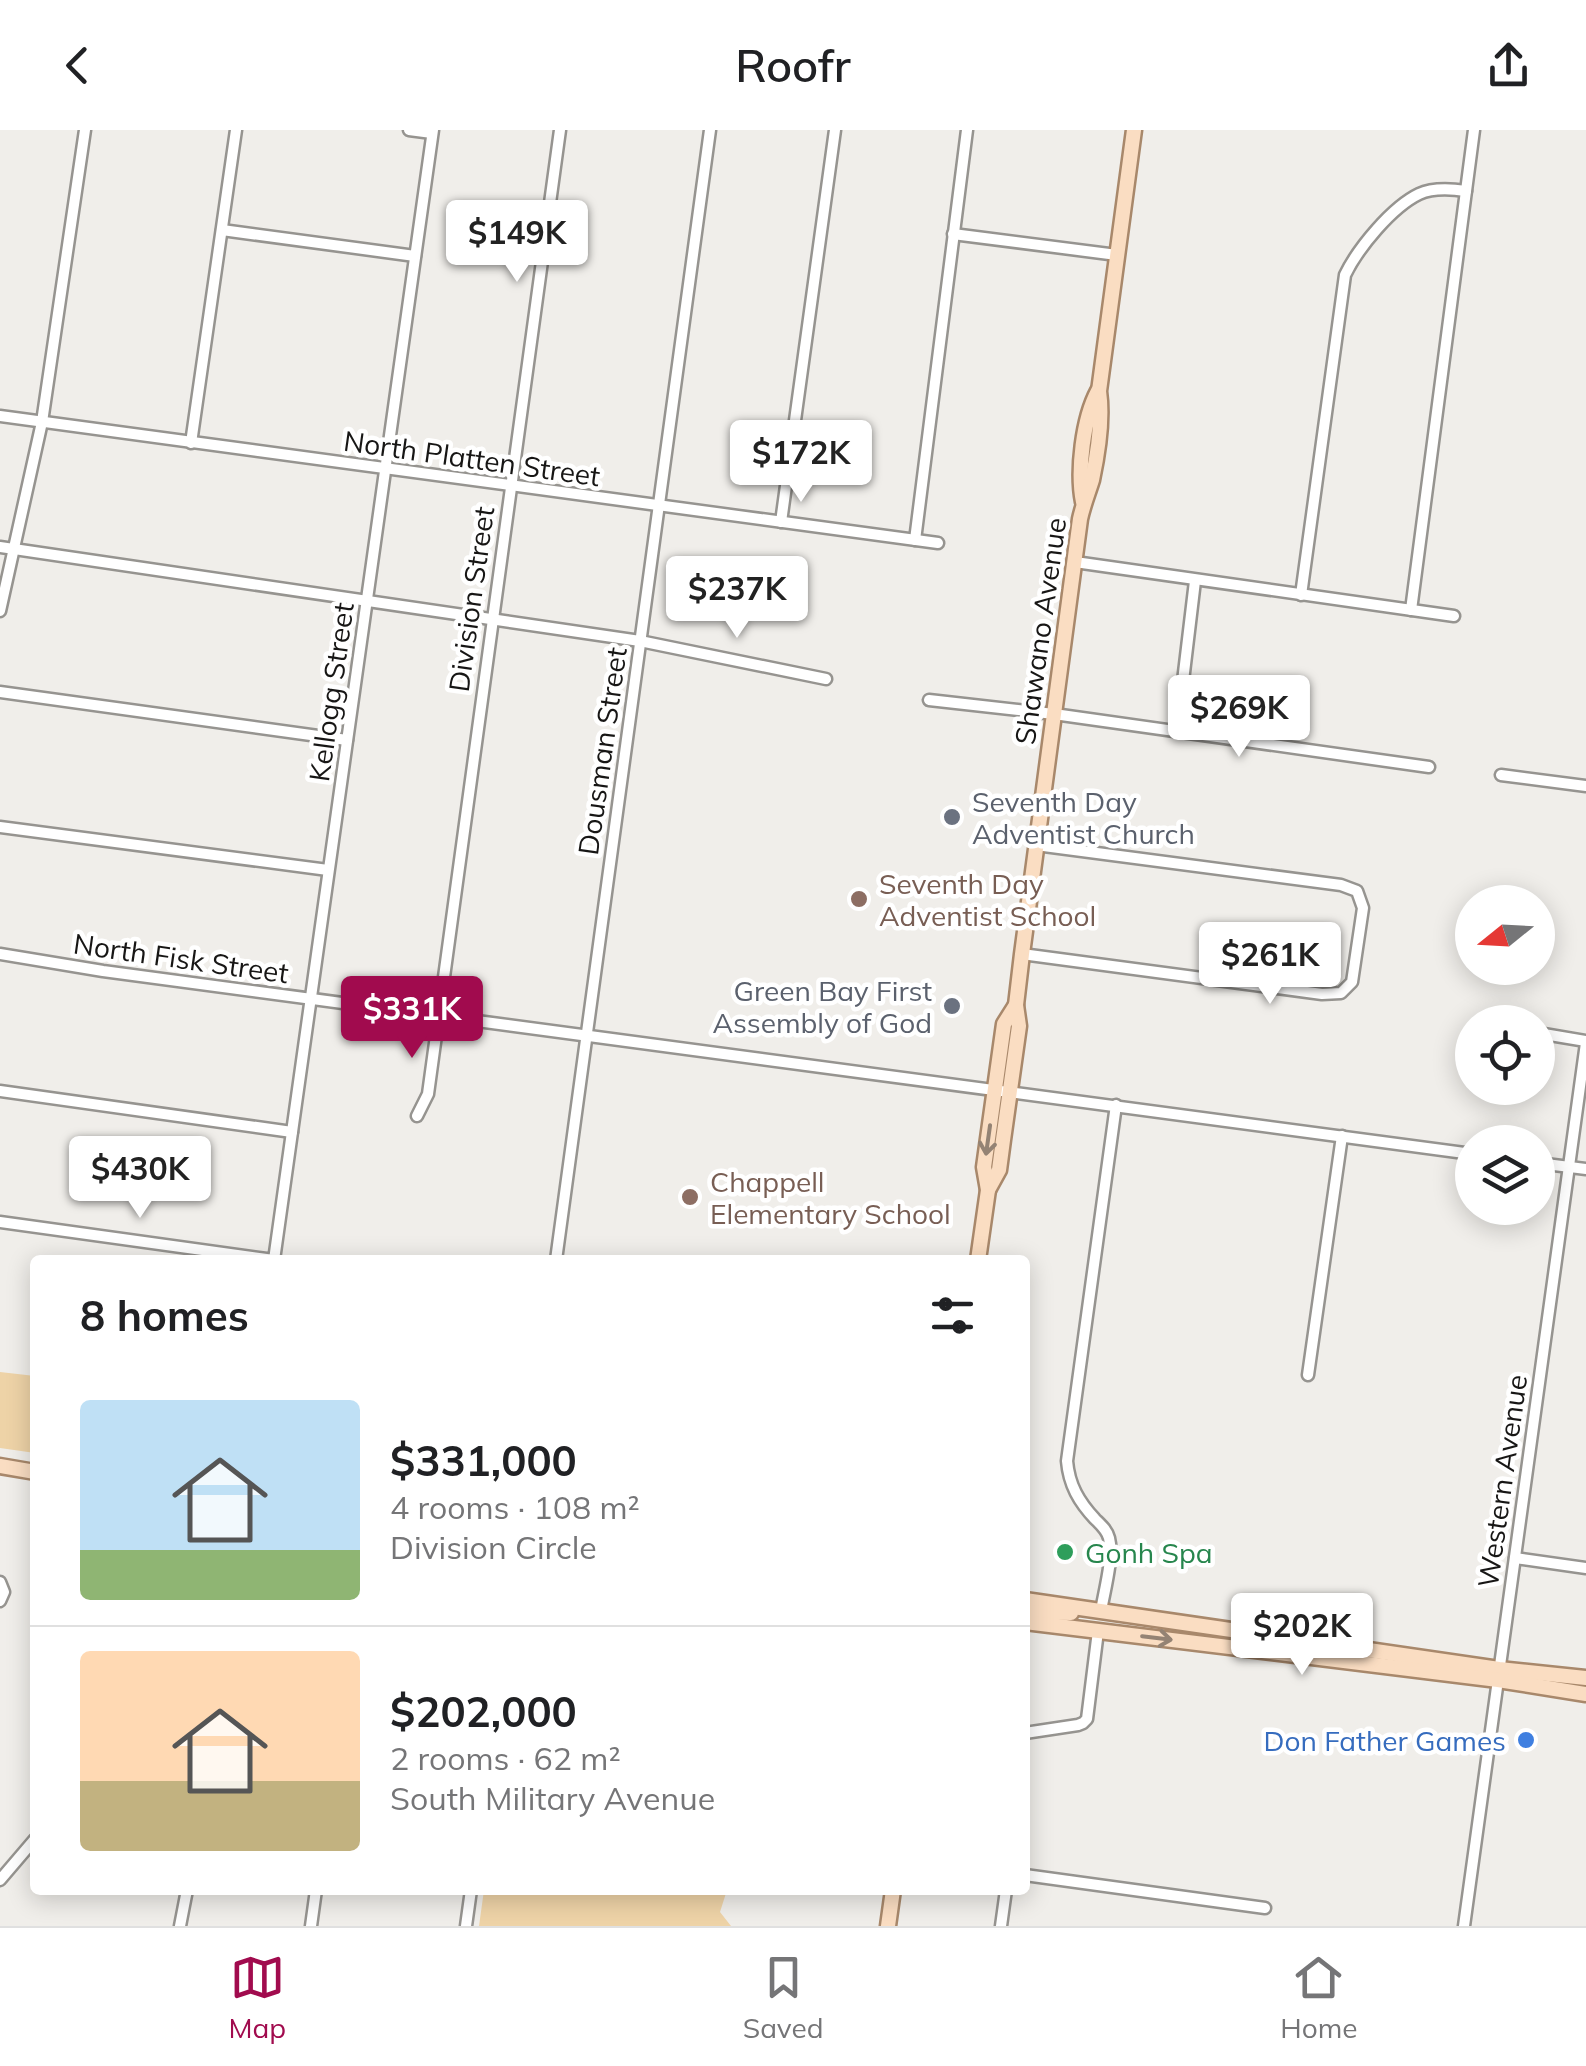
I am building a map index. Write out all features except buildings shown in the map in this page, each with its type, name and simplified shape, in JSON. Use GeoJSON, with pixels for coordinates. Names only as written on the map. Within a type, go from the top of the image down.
{"type":"FeatureCollection","features":[{"type":"Feature","properties":{"kind":"main road","name":"Shawano Avenue"},"geometry":{"type":"LineString","coordinates":[[979,1255],[988,1190],[999,1170],[1002,1091],[1019,1026],[1016,1005],[1022,954],[1074,562],[1083,502],[1098,446],[1099,391],[1134,130]]}},
{"type":"Feature","properties":{"kind":"main road"},"geometry":{"type":"LineString","coordinates":[[0,1466],[30,1471]]}},
{"type":"Feature","properties":{"kind":"main road"},"geometry":{"type":"LineString","coordinates":[[1030,1601],[1391,1651],[1586,1694]]}},
{"type":"Feature","properties":{"kind":"main road"},"geometry":{"type":"LineString","coordinates":[[1030,1612],[1102,1611]]}},
{"type":"Feature","properties":{"kind":"main road"},"geometry":{"type":"LineString","coordinates":[[1030,1623],[1498,1674],[1586,1678]]}},
{"type":"Feature","properties":{"kind":"main road"},"geometry":{"type":"LineString","coordinates":[[888,1926],[891,1895]]}},
{"type":"Feature","properties":{"kind":"street"},"geometry":{"type":"LineString","coordinates":[[0,611],[42,422],[85,130]]}},
{"type":"Feature","properties":{"kind":"street"},"geometry":{"type":"LineString","coordinates":[[191,443],[236,130]]}},
{"type":"Feature","properties":{"kind":"street"},"geometry":{"type":"LineString","coordinates":[[409,130],[432,132]]}},
{"type":"Feature","properties":{"kind":"street","name":"Division Street"},"geometry":{"type":"LineString","coordinates":[[417,1116],[428,1094],[560,130]]}},
{"type":"Feature","properties":{"kind":"street","name":"Dousman Street"},"geometry":{"type":"LineString","coordinates":[[557,1255],[710,130]]}},
{"type":"Feature","properties":{"kind":"street"},"geometry":{"type":"LineString","coordinates":[[781,522],[835,130]]}},
{"type":"Feature","properties":{"kind":"street"},"geometry":{"type":"LineString","coordinates":[[915,540],[967,130]]}},
{"type":"Feature","properties":{"kind":"street"},"geometry":{"type":"LineString","coordinates":[[1411,610],[1474,130]]}},
{"type":"Feature","properties":{"kind":"street","name":"Kellogg Street"},"geometry":{"type":"LineString","coordinates":[[275,1255],[432,132]]}},
{"type":"Feature","properties":{"kind":"street"},"geometry":{"type":"LineString","coordinates":[[1301,595],[1345,275],[1353,258],[1399,206],[1423,192],[1466,190]]}},
{"type":"Feature","properties":{"kind":"street"},"geometry":{"type":"LineString","coordinates":[[222,230],[415,256]]}},
{"type":"Feature","properties":{"kind":"street"},"geometry":{"type":"LineString","coordinates":[[953,234],[1116,255]]}},
{"type":"Feature","properties":{"kind":"street","name":"North Platten Street"},"geometry":{"type":"LineString","coordinates":[[0,416],[938,543]]}},
{"type":"Feature","properties":{"kind":"street"},"geometry":{"type":"LineString","coordinates":[[0,547],[640,641],[826,680]]}},
{"type":"Feature","properties":{"kind":"street"},"geometry":{"type":"LineString","coordinates":[[1074,562],[1454,616]]}},
{"type":"Feature","properties":{"kind":"street"},"geometry":{"type":"LineString","coordinates":[[1177,731],[1195,580]]}},
{"type":"Feature","properties":{"kind":"street"},"geometry":{"type":"LineString","coordinates":[[0,692],[347,740]]}},
{"type":"Feature","properties":{"kind":"street"},"geometry":{"type":"LineString","coordinates":[[929,700],[1429,767]]}},
{"type":"Feature","properties":{"kind":"street"},"geometry":{"type":"LineString","coordinates":[[1502,775],[1586,786]]}},
{"type":"Feature","properties":{"kind":"street"},"geometry":{"type":"LineString","coordinates":[[0,826],[328,870]]}},
{"type":"Feature","properties":{"kind":"street"},"geometry":{"type":"LineString","coordinates":[[1022,954],[1322,994],[1341,992],[1352,982],[1363,908],[1357,891],[1341,885],[1036,845]]}},
{"type":"Feature","properties":{"kind":"street","name":"North Fisk Street"},"geometry":{"type":"LineString","coordinates":[[0,954],[102,971],[1455,1152]]}},
{"type":"Feature","properties":{"kind":"street"},"geometry":{"type":"LineString","coordinates":[[1555,1037],[1586,1042]]}},
{"type":"Feature","properties":{"kind":"street","name":"Western Avenue"},"geometry":{"type":"LineString","coordinates":[[1464,1926],[1586,1042]]}},
{"type":"Feature","properties":{"kind":"street"},"geometry":{"type":"LineString","coordinates":[[0,1091],[292,1132]]}},
{"type":"Feature","properties":{"kind":"street"},"geometry":{"type":"LineString","coordinates":[[1102,1611],[1110,1538],[1076,1494],[1067,1462],[1116,1106]]}},
{"type":"Feature","properties":{"kind":"street"},"geometry":{"type":"LineString","coordinates":[[1308,1375],[1342,1136]]}},
{"type":"Feature","properties":{"kind":"street"},"geometry":{"type":"LineString","coordinates":[[1555,1164],[1586,1169]]}},
{"type":"Feature","properties":{"kind":"street"},"geometry":{"type":"LineString","coordinates":[[0,1222],[238,1255]]}},
{"type":"Feature","properties":{"kind":"street"},"geometry":{"type":"LineString","coordinates":[[1514,1558],[1586,1568]]}},
{"type":"Feature","properties":{"kind":"street"},"geometry":{"type":"LineString","coordinates":[[0,1582],[4,1592],[0,1602]]}},
{"type":"Feature","properties":{"kind":"street"},"geometry":{"type":"LineString","coordinates":[[1030,1733],[1084,1723],[1098,1631]]}},
{"type":"Feature","properties":{"kind":"street"},"geometry":{"type":"LineString","coordinates":[[0,1880],[30,1845]]}},
{"type":"Feature","properties":{"kind":"street"},"geometry":{"type":"LineString","coordinates":[[1030,1876],[1265,1908]]}},
{"type":"Feature","properties":{"kind":"street"},"geometry":{"type":"LineString","coordinates":[[180,1926],[186,1895]]}},
{"type":"Feature","properties":{"kind":"street"},"geometry":{"type":"LineString","coordinates":[[311,1926],[315,1895]]}},
{"type":"Feature","properties":{"kind":"street"},"geometry":{"type":"LineString","coordinates":[[466,1926],[470,1895]]}},
{"type":"Feature","properties":{"kind":"street"},"geometry":{"type":"LineString","coordinates":[[1001,1926],[1005,1895]]}},
{"type":"Feature","properties":{"kind":"shaded area"},"geometry":{"type":"Polygon","coordinates":[[[0,1372],[30,1375],[30,1452],[0,1448],[0,1372]]]}},
{"type":"Feature","properties":{"kind":"shaded area"},"geometry":{"type":"Polygon","coordinates":[[[483,1895],[725,1895],[720,1912],[731,1926],[479,1926],[483,1895]]]}},
{"type":"Feature","properties":{"kind":"place","name":"Seventh Day Adventist Church"},"geometry":{"type":"Point","coordinates":[952,817]}},
{"type":"Feature","properties":{"kind":"place","name":"Seventh Day Adventist School"},"geometry":{"type":"Point","coordinates":[859,899]}},
{"type":"Feature","properties":{"kind":"place","name":"Green Bay First Assembly of God"},"geometry":{"type":"Point","coordinates":[952,1006]}},
{"type":"Feature","properties":{"kind":"place","name":"Chappell Elementary School"},"geometry":{"type":"Point","coordinates":[690,1197]}},
{"type":"Feature","properties":{"kind":"place","name":"Gonh Spa"},"geometry":{"type":"Point","coordinates":[1065,1552]}},
{"type":"Feature","properties":{"kind":"place","name":"Don Father Games"},"geometry":{"type":"Point","coordinates":[1526,1740]}}]}
